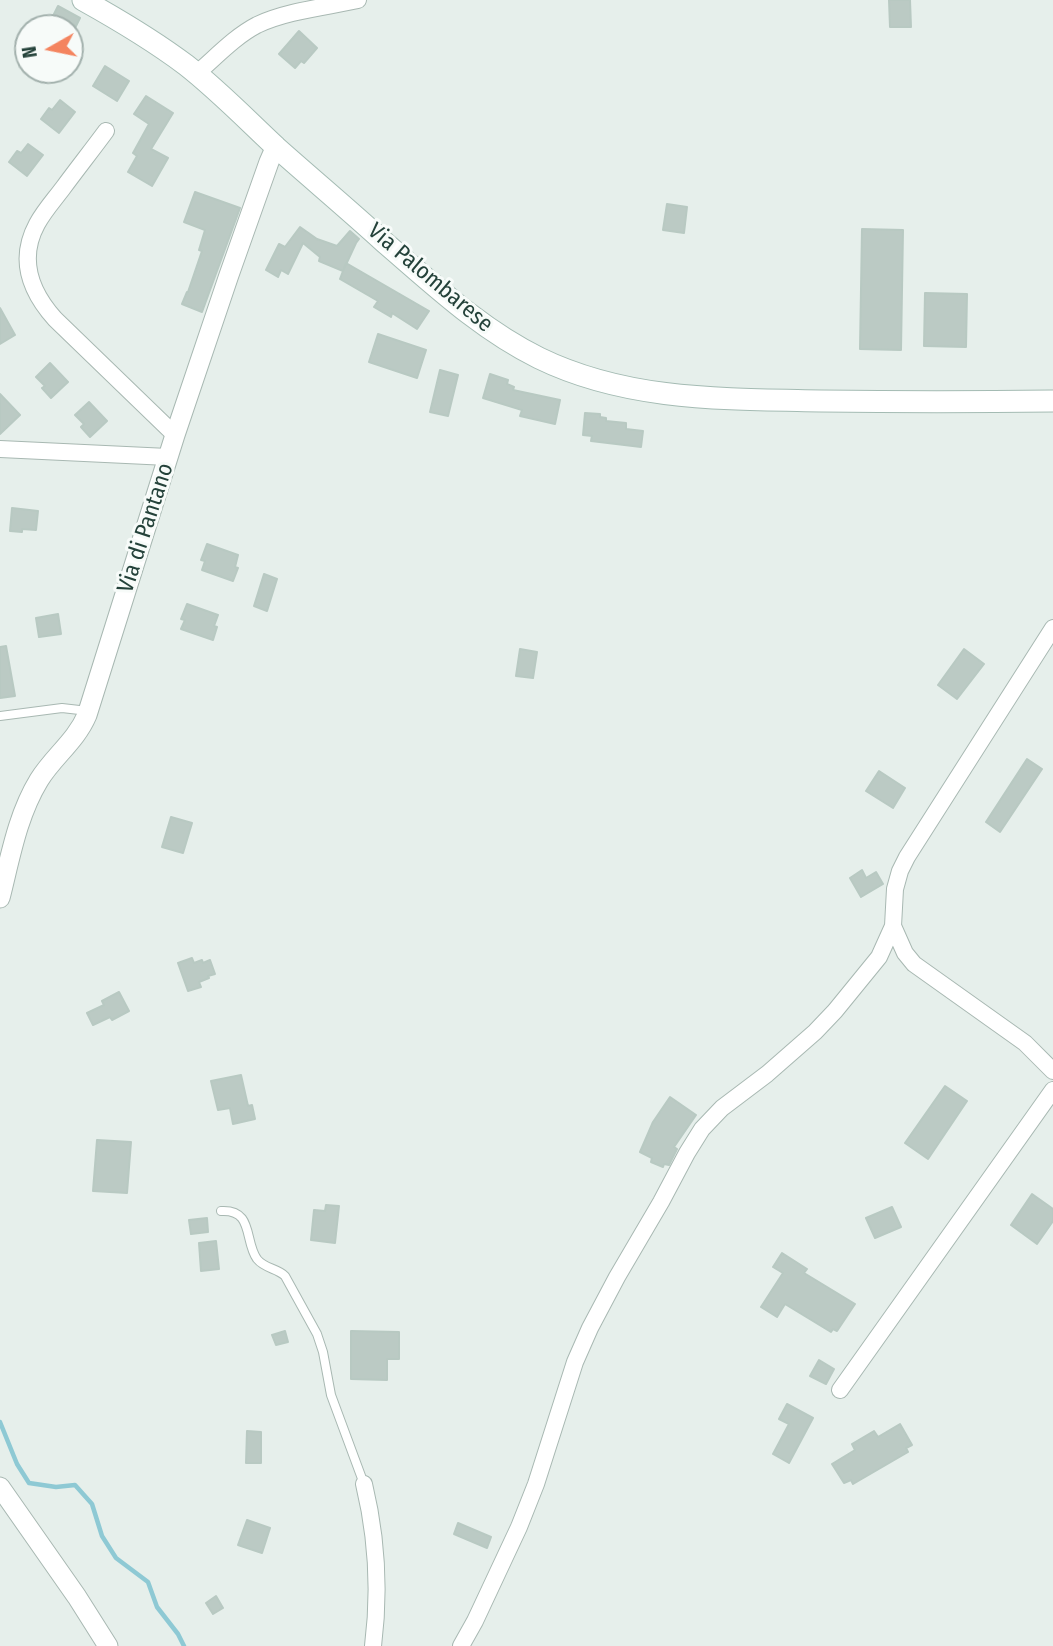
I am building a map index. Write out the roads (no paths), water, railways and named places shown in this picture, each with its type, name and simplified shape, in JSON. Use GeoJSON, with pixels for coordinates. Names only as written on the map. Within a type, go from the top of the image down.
{"type":"FeatureCollection","features":[{"type":"Feature","properties":{"kind":"main road","name":"Via Palombarese"},"geometry":{"type":"LineString","coordinates":[[83,0],[145,37],[196,74],[471,315],[538,357],[587,378],[649,392],[727,399],[1053,401]]}},
{"type":"Feature","properties":{"kind":"street"},"geometry":{"type":"LineString","coordinates":[[196,74],[257,25],[286,15],[358,0]]}},
{"type":"Feature","properties":{"kind":"street"},"geometry":{"type":"LineString","coordinates":[[106,131],[37,224],[29,247],[30,277],[40,300],[55,319],[175,435]]}},
{"type":"Feature","properties":{"kind":"street","name":"Via di Pantano"},"geometry":{"type":"LineString","coordinates":[[0,898],[19,825],[29,799],[46,769],[79,730],[88,711],[175,435],[233,262],[276,146]]}},
{"type":"Feature","properties":{"kind":"street"},"geometry":{"type":"LineString","coordinates":[[0,449],[168,457]]}},
{"type":"Feature","properties":{"kind":"street"},"geometry":{"type":"LineString","coordinates":[[461,1646],[524,1516],[584,1340],[611,1286],[668,1190],[692,1143],[722,1108],[767,1074],[815,1032],[876,961],[893,926],[895,889],[907,857],[1053,628]]}},
{"type":"Feature","properties":{"kind":"street"},"geometry":{"type":"LineString","coordinates":[[893,926],[905,953],[914,964],[1025,1042],[1053,1071]]}},
{"type":"Feature","properties":{"kind":"street"},"geometry":{"type":"LineString","coordinates":[[841,1390],[1053,1090]]}},
{"type":"Feature","properties":{"kind":"street"},"geometry":{"type":"LineString","coordinates":[[364,1484],[377,1568],[373,1646]]}},
{"type":"Feature","properties":{"kind":"street"},"geometry":{"type":"LineString","coordinates":[[0,1487],[108,1646]]}},
{"type":"Feature","properties":{"kind":"lane"},"geometry":{"type":"LineString","coordinates":[[0,716],[62,708],[88,711]]}},
{"type":"Feature","properties":{"kind":"lane"},"geometry":{"type":"LineString","coordinates":[[221,1211],[240,1216],[257,1259],[285,1276],[312,1323],[321,1346],[331,1395],[364,1484]]}},
{"type":"Feature","properties":{"kind":"waterway"},"geometry":{"type":"LineString","coordinates":[[0,1422],[17,1464],[29,1483],[56,1487],[75,1485],[92,1504],[102,1536],[116,1558],[148,1582],[157,1607],[184,1646]]}}]}
